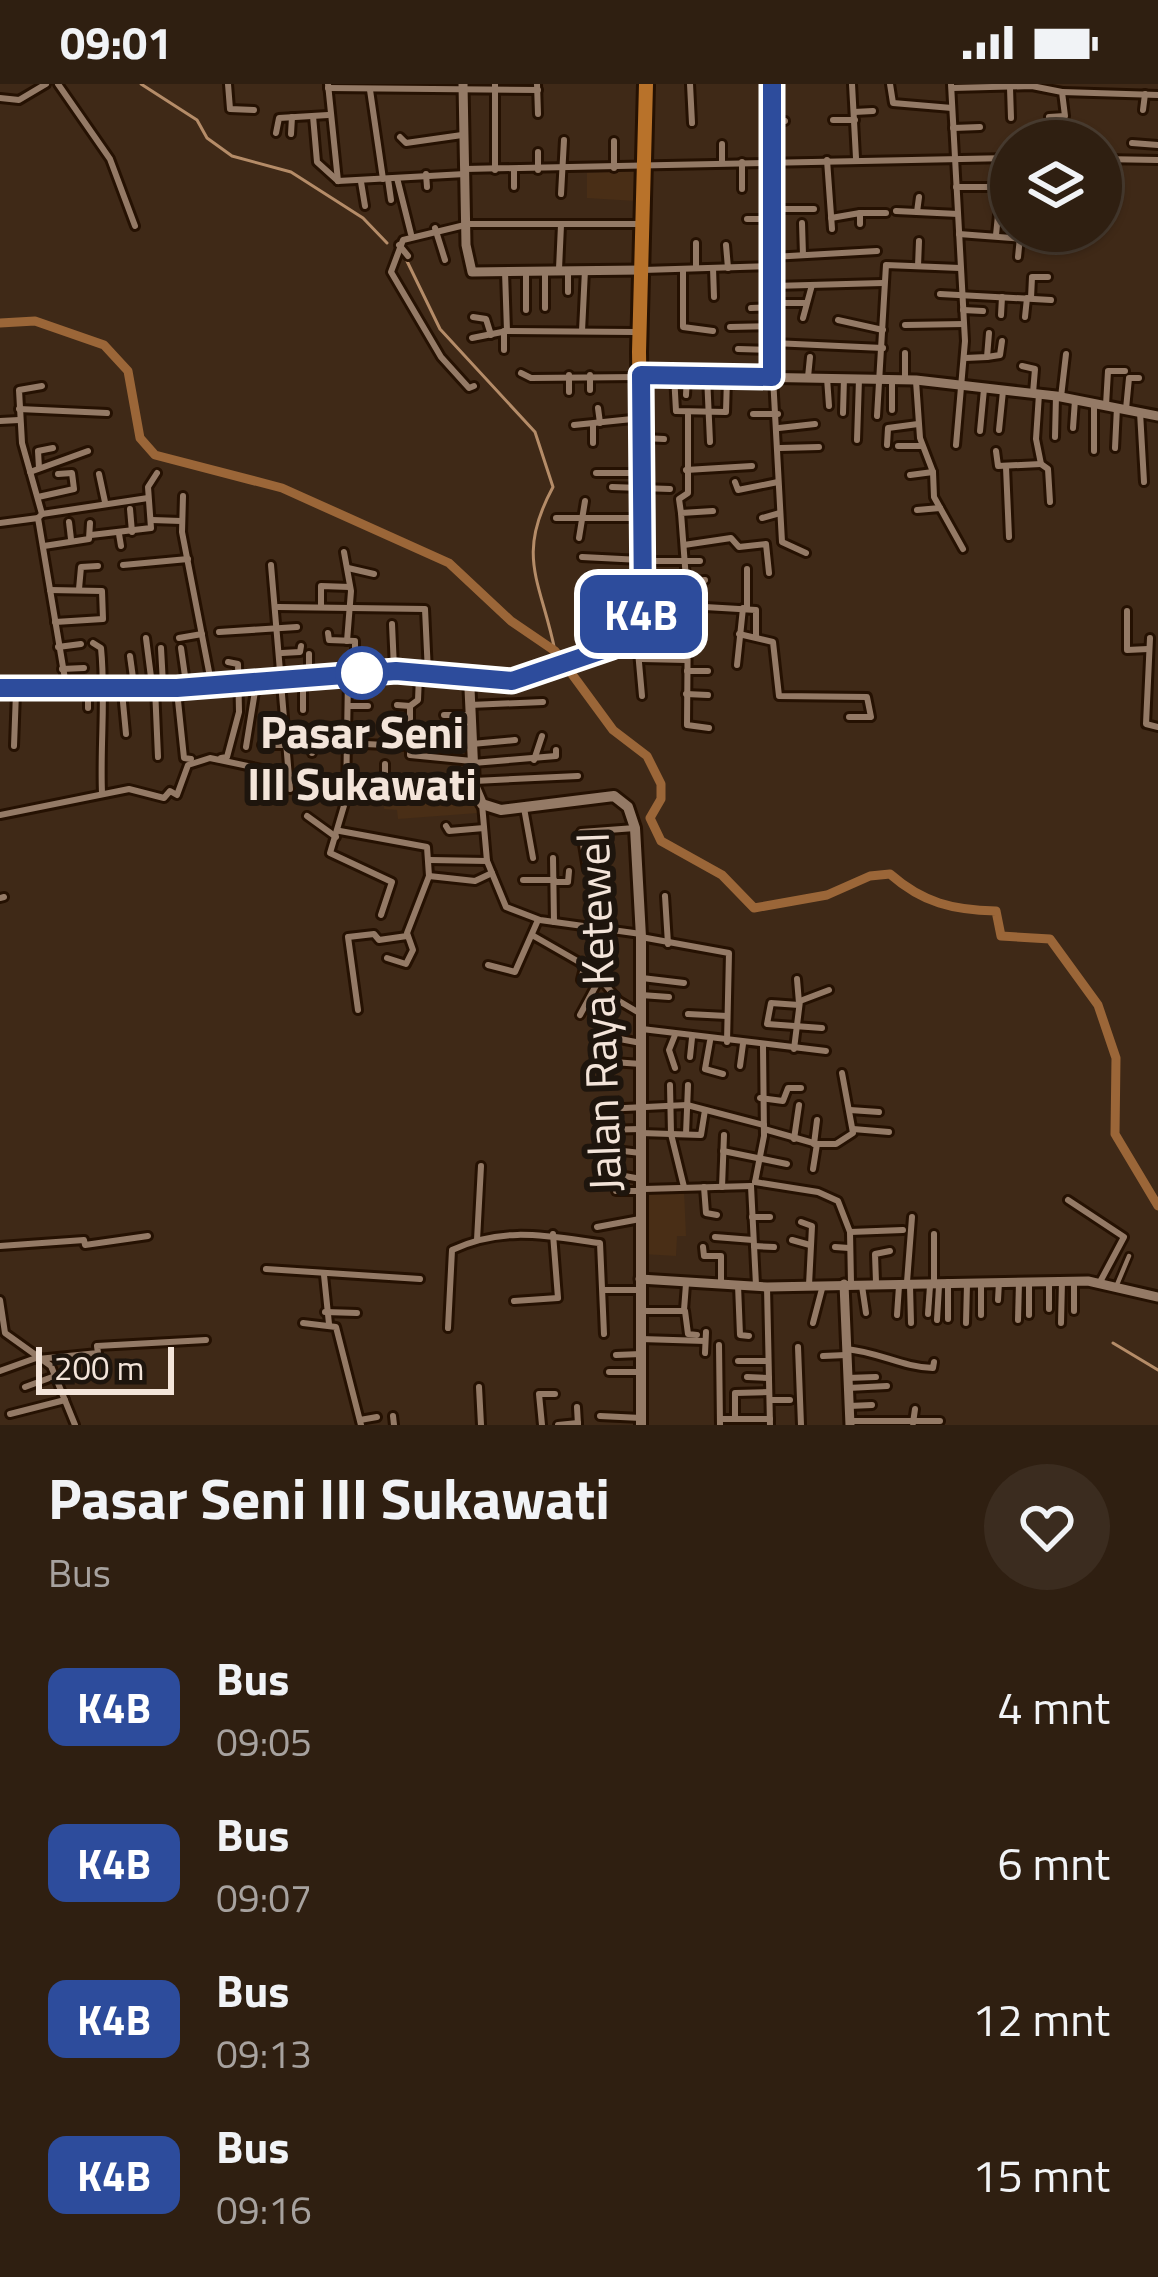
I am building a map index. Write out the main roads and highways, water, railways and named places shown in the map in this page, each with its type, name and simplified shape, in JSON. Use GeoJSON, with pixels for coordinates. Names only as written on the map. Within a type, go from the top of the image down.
{"type":"FeatureCollection","features":[{"type":"Feature","properties":{"kind":"highway"},"geometry":{"type":"LineString","coordinates":[[8,688],[167,688],[394,671],[512,681],[587,658],[637,626],[643,605],[640,332],[646,84]]}},
{"type":"Feature","properties":{"kind":"main road","name":"Jalan Raya Ketewel"},"geometry":{"type":"LineString","coordinates":[[469,678],[474,783],[482,804],[524,808],[614,796],[624,801],[634,828],[642,978],[641,1421]]}},
{"type":"Feature","properties":{"kind":"waterway"},"geometry":{"type":"LineString","coordinates":[[141,84],[197,120],[207,138],[232,156],[291,172],[363,218],[387,243]]}},
{"type":"Feature","properties":{"kind":"waterway"},"geometry":{"type":"LineString","coordinates":[[404,255],[440,329],[535,432],[553,487],[535,532],[534,569],[555,651]]}},
{"type":"Feature","properties":{"kind":"waterway"},"geometry":{"type":"LineString","coordinates":[[0,323],[35,321],[104,345],[128,371],[140,438],[155,455],[282,488],[449,563],[511,621],[555,651],[613,730],[647,756],[661,784],[661,799],[650,818],[661,841],[722,875],[754,908],[827,895],[870,876],[890,874],[939,903],[996,911],[1001,936],[1050,939],[1098,1005],[1116,1058],[1115,1134],[1158,1206]]}},
{"type":"Feature","properties":{"kind":"waterway"},"geometry":{"type":"LineString","coordinates":[[1113,1343],[1158,1370]]}},
{"type":"Feature","properties":{"kind":"place","name":"Pasar Seni III Sukawati"},"geometry":{"type":"Point","coordinates":[362,673]}}]}
